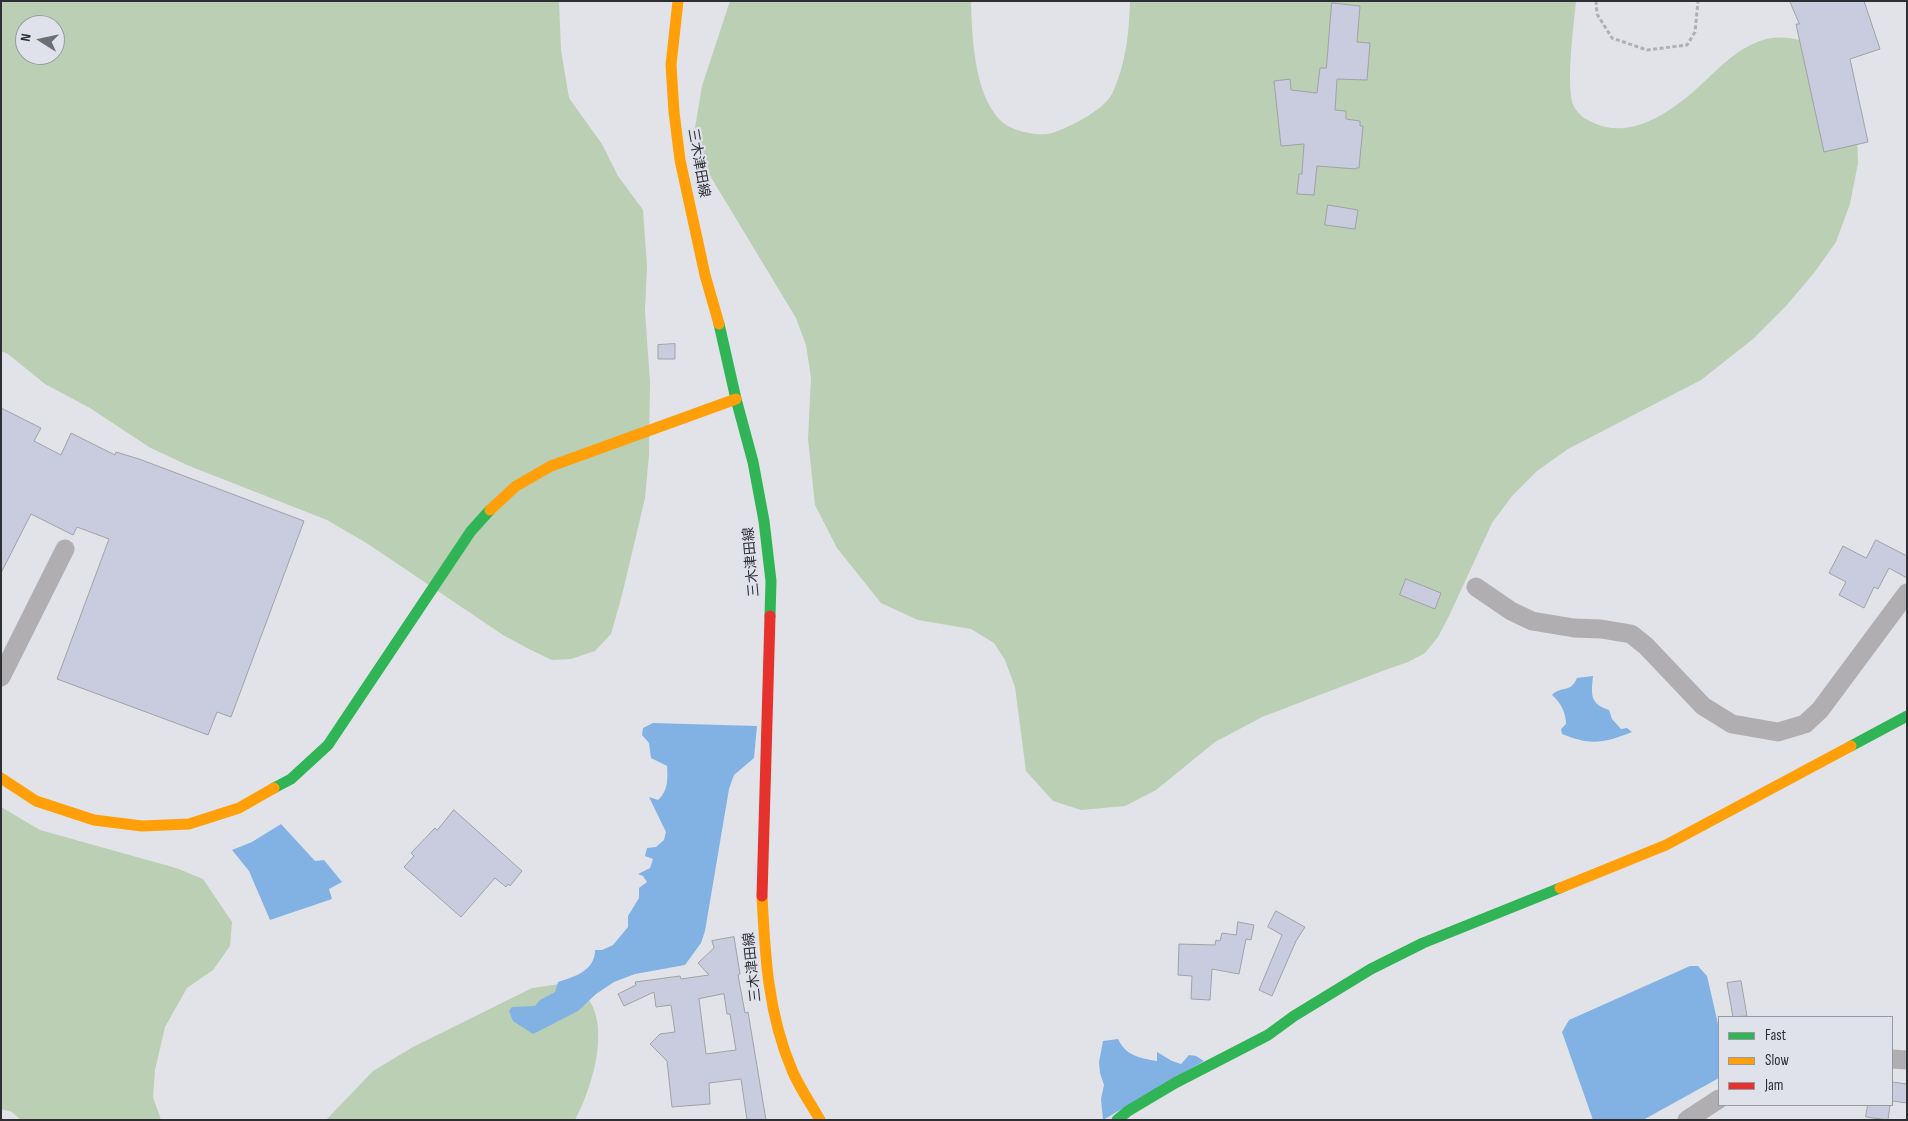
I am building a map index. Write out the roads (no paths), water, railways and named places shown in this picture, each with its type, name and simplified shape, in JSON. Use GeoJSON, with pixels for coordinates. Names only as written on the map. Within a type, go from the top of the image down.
{"type":"FeatureCollection","features":[{"type":"Feature","properties":{"kind":"street","name":"三木津田線"},"geometry":{"type":"LineString","coordinates":[[678,1],[671,65],[680,160],[706,275],[723,336],[736,399],[753,462],[764,521],[771,581],[762,895],[766,971],[777,1030],[792,1071],[820,1120]]}},
{"type":"Feature","properties":{"kind":"street"},"geometry":{"type":"LineString","coordinates":[[1,778],[36,801],[94,820],[142,826],[189,824],[239,808],[291,779],[328,745],[471,531],[516,486],[551,466],[736,399]]}},
{"type":"Feature","properties":{"kind":"street"},"geometry":{"type":"LineString","coordinates":[[1,677],[65,549]]}},
{"type":"Feature","properties":{"kind":"street"},"geometry":{"type":"LineString","coordinates":[[1476,586],[1511,611],[1532,621],[1631,634],[1646,646],[1703,706],[1732,724],[1778,732],[1805,724],[1820,710],[1907,593]]}},
{"type":"Feature","properties":{"kind":"street"},"geometry":{"type":"LineString","coordinates":[[1117,1120],[1128,1111],[1175,1083],[1268,1035],[1371,969],[1423,943],[1666,845],[1907,716]]}},
{"type":"Feature","properties":{"kind":"street"},"geometry":{"type":"LineString","coordinates":[[1893,1059],[1907,1060]]}},
{"type":"Feature","properties":{"kind":"street"},"geometry":{"type":"LineString","coordinates":[[1687,1120],[1718,1100]]}},
{"type":"Feature","properties":{"kind":"water"},"geometry":{"type":"Polygon","coordinates":[[[1593,676],[1592,694],[1595,702],[1609,710],[1612,719],[1621,729],[1627,728],[1632,732],[1613,739],[1597,742],[1572,738],[1562,734],[1561,729],[1566,724],[1564,712],[1552,695],[1559,690],[1572,686],[1577,678],[1593,676]]]}},
{"type":"Feature","properties":{"kind":"water"},"geometry":{"type":"Polygon","coordinates":[[[653,723],[757,726],[754,758],[734,775],[729,789],[705,931],[701,943],[685,965],[635,974],[614,982],[596,994],[578,1011],[533,1034],[513,1021],[509,1011],[512,1007],[535,1006],[540,1000],[555,992],[558,982],[577,975],[588,968],[594,957],[595,950],[602,950],[613,945],[628,927],[628,916],[639,898],[639,888],[647,882],[643,876],[638,874],[650,868],[653,859],[645,856],[647,848],[656,847],[664,840],[666,832],[649,797],[658,800],[664,793],[667,780],[667,766],[651,758],[649,743],[642,735],[643,728],[653,723]]]}},
{"type":"Feature","properties":{"kind":"water"},"geometry":{"type":"Polygon","coordinates":[[[281,824],[315,861],[324,860],[342,882],[329,889],[332,899],[270,920],[249,871],[232,850],[252,842],[281,824]]]}},
{"type":"Feature","properties":{"kind":"water"},"geometry":{"type":"Polygon","coordinates":[[[1690,966],[1698,966],[1707,976],[1718,1024],[1718,1079],[1643,1120],[1593,1120],[1562,1032],[1569,1020],[1690,966]]]}},
{"type":"Feature","properties":{"kind":"water"},"geometry":{"type":"Polygon","coordinates":[[[1118,1039],[1129,1053],[1145,1059],[1157,1061],[1157,1052],[1181,1064],[1189,1055],[1196,1056],[1204,1061],[1103,1120],[1101,1099],[1104,1085],[1099,1062],[1103,1041],[1118,1039]]]}}]}
